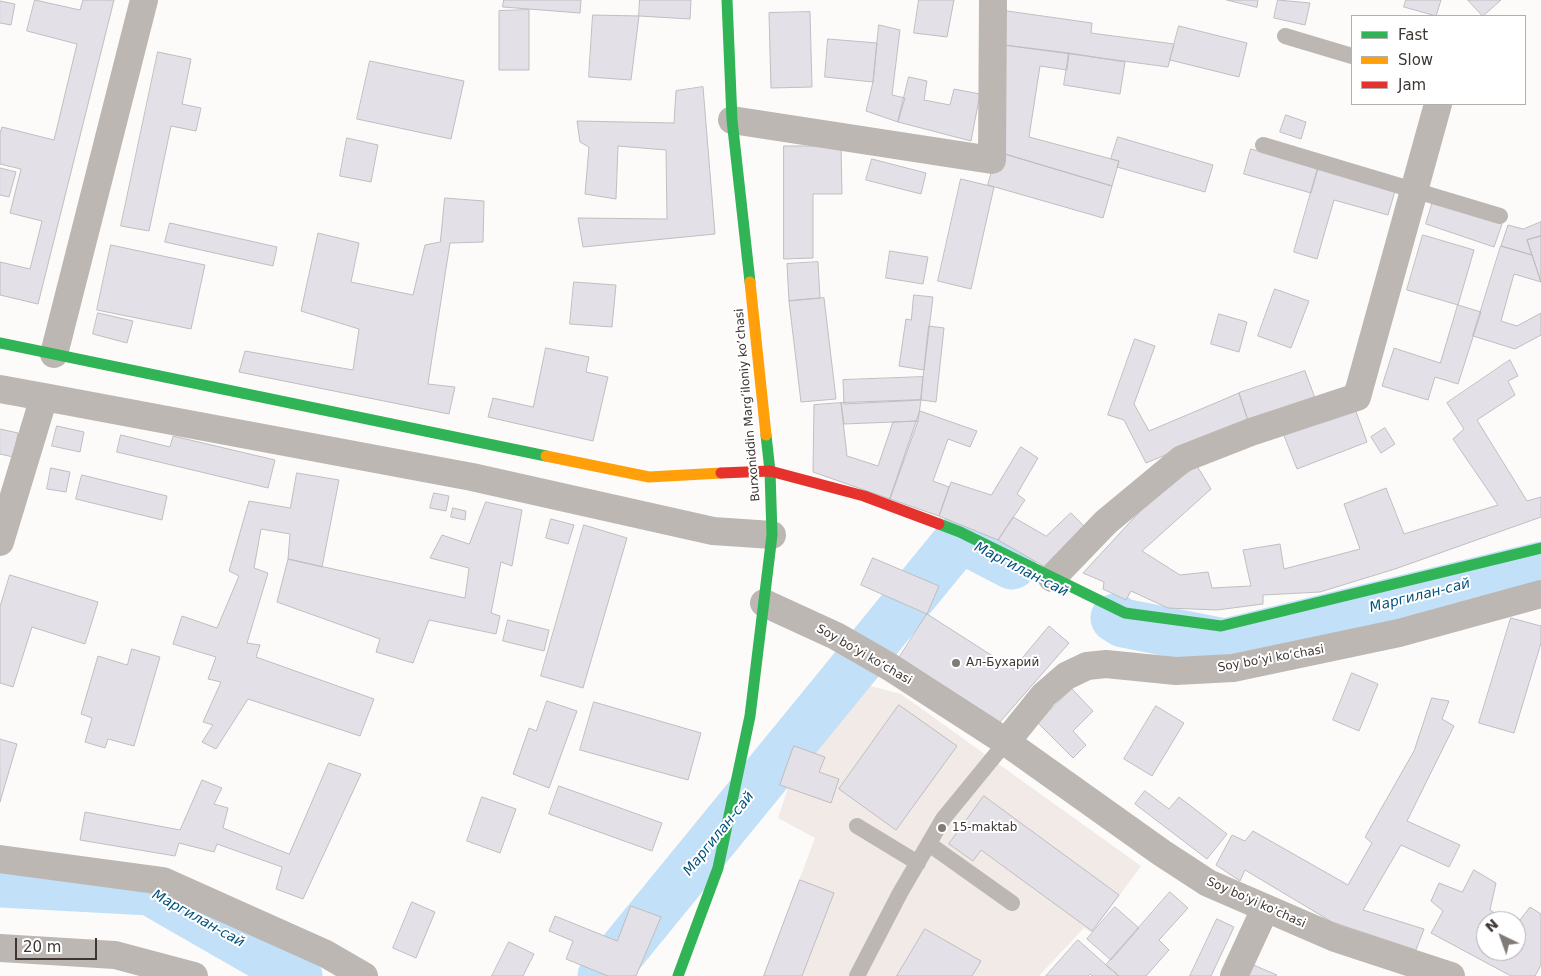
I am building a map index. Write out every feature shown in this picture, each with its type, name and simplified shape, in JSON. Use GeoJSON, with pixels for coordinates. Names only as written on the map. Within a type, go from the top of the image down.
{"type":"FeatureCollection","features":[{"type":"Feature","properties":{"kind":"street"},"geometry":{"type":"LineString","coordinates":[[54,354],[144,0]]}},
{"type":"Feature","properties":{"kind":"street","name":"Burxoniddin Marg’iloniy ko’chasi"},"geometry":{"type":"LineString","coordinates":[[678,976],[718,868],[750,716],[772,535],[770,471],[732,120],[726,0]]}},
{"type":"Feature","properties":{"kind":"street"},"geometry":{"type":"LineString","coordinates":[[732,120],[992,160],[993,0]]}},
{"type":"Feature","properties":{"kind":"street"},"geometry":{"type":"LineString","coordinates":[[1052,578],[1106,522],[1182,459],[1251,432],[1357,397],[1438,105]]}},
{"type":"Feature","properties":{"kind":"street"},"geometry":{"type":"LineString","coordinates":[[0,343],[649,477],[770,471],[864,496],[960,532],[1125,613],[1221,626],[1541,548]]}},
{"type":"Feature","properties":{"kind":"street"},"geometry":{"type":"LineString","coordinates":[[0,389],[472,477],[713,531],[772,535]]}},
{"type":"Feature","properties":{"kind":"street"},"geometry":{"type":"LineString","coordinates":[[0,542],[44,397]]}},
{"type":"Feature","properties":{"kind":"street","name":"Soy boʻyi koʻchasi"},"geometry":{"type":"LineString","coordinates":[[764,603],[836,636],[890,667],[1006,742],[1044,695],[1066,676],[1087,666],[1106,664],[1176,671],[1233,668],[1399,633],[1541,594]]}},
{"type":"Feature","properties":{"kind":"street","name":"Soy bo'yi ko'chasi"},"geometry":{"type":"LineString","coordinates":[[1006,742],[1162,854],[1208,883],[1335,938],[1451,976]]}},
{"type":"Feature","properties":{"kind":"street"},"geometry":{"type":"LineString","coordinates":[[0,860],[163,881],[326,954],[364,976]]}},
{"type":"Feature","properties":{"kind":"street"},"geometry":{"type":"LineString","coordinates":[[1234,976],[1265,909]]}},
{"type":"Feature","properties":{"kind":"street"},"geometry":{"type":"LineString","coordinates":[[0,948],[115,955],[194,976]]}},
{"type":"Feature","properties":{"kind":"lane"},"geometry":{"type":"LineString","coordinates":[[1285,36],[1351,56]]}},
{"type":"Feature","properties":{"kind":"lane"},"geometry":{"type":"LineString","coordinates":[[1263,145],[1500,216]]}},
{"type":"Feature","properties":{"kind":"lane"},"geometry":{"type":"LineString","coordinates":[[857,976],[943,819],[1006,742]]}},
{"type":"Feature","properties":{"kind":"lane"},"geometry":{"type":"LineString","coordinates":[[857,826],[918,863]]}},
{"type":"Feature","properties":{"kind":"lane"},"geometry":{"type":"LineString","coordinates":[[929,844],[1012,903]]}},
{"type":"Feature","properties":{"kind":"shaded area","name":"15-maktab"},"geometry":{"type":"Polygon","coordinates":[[[825,674],[901,694],[1141,866],[1092,933],[1084,928],[1039,976],[763,976],[815,838],[778,818],[825,674]]]}},
{"type":"Feature","properties":{"kind":"building"},"geometry":{"type":"Polygon","coordinates":[[[35,0],[80,10],[83,0],[114,0],[38,304],[0,295],[0,262],[30,269],[42,221],[10,213],[21,169],[0,164],[0,133],[2,127],[54,140],[77,44],[27,31],[35,0]]]}},
{"type":"Feature","properties":{"kind":"building"},"geometry":{"type":"Polygon","coordinates":[[[504,0],[581,0],[580,13],[503,7],[504,0]]]}},
{"type":"Feature","properties":{"kind":"building"},"geometry":{"type":"Polygon","coordinates":[[[640,0],[691,0],[690,19],[639,16],[640,0]]]}},
{"type":"Feature","properties":{"kind":"building"},"geometry":{"type":"Polygon","coordinates":[[[919,0],[954,0],[947,37],[914,33],[919,0]]]}},
{"type":"Feature","properties":{"kind":"building"},"geometry":{"type":"Polygon","coordinates":[[[1227,0],[1258,0],[1257,7],[1227,0]]]}},
{"type":"Feature","properties":{"kind":"building"},"geometry":{"type":"Polygon","coordinates":[[[1278,0],[1310,3],[1305,25],[1274,18],[1278,0]]]}},
{"type":"Feature","properties":{"kind":"building"},"geometry":{"type":"Polygon","coordinates":[[[1406,0],[1441,0],[1436,15],[1404,7],[1406,0]]]}},
{"type":"Feature","properties":{"kind":"building"},"geometry":{"type":"Polygon","coordinates":[[[1468,0],[1501,0],[1484,15],[1468,0]]]}},
{"type":"Feature","properties":{"kind":"building"},"geometry":{"type":"Polygon","coordinates":[[[0,1],[15,4],[11,25],[0,23],[0,1]]]}},
{"type":"Feature","properties":{"kind":"building"},"geometry":{"type":"Polygon","coordinates":[[[529,10],[529,70],[499,70],[499,11],[529,10]]]}},
{"type":"Feature","properties":{"kind":"building"},"geometry":{"type":"Polygon","coordinates":[[[1000,10],[1092,23],[1091,33],[1174,44],[1168,67],[996,44],[1000,10]]]}},
{"type":"Feature","properties":{"kind":"building"},"geometry":{"type":"Polygon","coordinates":[[[810,12],[812,87],[771,88],[769,13],[810,12]]]}},
{"type":"Feature","properties":{"kind":"building"},"geometry":{"type":"Polygon","coordinates":[[[593,15],[639,16],[631,80],[589,77],[593,15]]]}},
{"type":"Feature","properties":{"kind":"building"},"geometry":{"type":"Polygon","coordinates":[[[879,25],[900,30],[892,95],[905,98],[898,122],[866,111],[873,82],[879,25]]]}},
{"type":"Feature","properties":{"kind":"building"},"geometry":{"type":"Polygon","coordinates":[[[1179,26],[1247,43],[1239,77],[1170,60],[1179,26]]]}},
{"type":"Feature","properties":{"kind":"building"},"geometry":{"type":"Polygon","coordinates":[[[828,39],[877,43],[873,82],[825,77],[828,39]]]}},
{"type":"Feature","properties":{"kind":"building"},"geometry":{"type":"Polygon","coordinates":[[[1004,45],[1069,53],[1067,70],[1040,66],[1029,137],[1119,161],[1112,186],[998,152],[1004,45]]]}},
{"type":"Feature","properties":{"kind":"building"},"geometry":{"type":"Polygon","coordinates":[[[158,52],[191,59],[182,104],[201,108],[196,131],[171,126],[149,231],[121,226],[158,52]]]}},
{"type":"Feature","properties":{"kind":"building"},"geometry":{"type":"Polygon","coordinates":[[[1069,53],[1125,62],[1120,94],[1064,85],[1069,53]]]}},
{"type":"Feature","properties":{"kind":"building"},"geometry":{"type":"Polygon","coordinates":[[[370,61],[464,81],[451,139],[357,119],[370,61]]]}},
{"type":"Feature","properties":{"kind":"building"},"geometry":{"type":"Polygon","coordinates":[[[909,77],[927,81],[924,100],[950,105],[954,89],[980,94],[971,141],[898,122],[909,77]]]}},
{"type":"Feature","properties":{"kind":"building"},"geometry":{"type":"Polygon","coordinates":[[[703,87],[715,234],[583,247],[578,218],[667,219],[666,150],[618,146],[616,199],[585,194],[589,147],[580,142],[577,121],[674,123],[676,91],[703,87]]]}},
{"type":"Feature","properties":{"kind":"building"},"geometry":{"type":"Polygon","coordinates":[[[1286,115],[1306,122],[1301,139],[1280,132],[1286,115]]]}},
{"type":"Feature","properties":{"kind":"building"},"geometry":{"type":"Polygon","coordinates":[[[1118,137],[1213,165],[1205,192],[1117,167],[1119,161],[1111,159],[1118,137]]]}},
{"type":"Feature","properties":{"kind":"building"},"geometry":{"type":"Polygon","coordinates":[[[347,138],[378,145],[371,182],[340,176],[347,138]]]}},
{"type":"Feature","properties":{"kind":"building"},"geometry":{"type":"Polygon","coordinates":[[[784,146],[841,146],[842,194],[813,194],[813,258],[784,259],[784,146]]]}},
{"type":"Feature","properties":{"kind":"building"},"geometry":{"type":"Polygon","coordinates":[[[1251,149],[1318,168],[1311,193],[1244,174],[1251,149]]]}},
{"type":"Feature","properties":{"kind":"building"},"geometry":{"type":"Polygon","coordinates":[[[998,152],[1112,186],[1103,218],[988,185],[998,152]]]}},
{"type":"Feature","properties":{"kind":"building"},"geometry":{"type":"Polygon","coordinates":[[[872,159],[926,173],[921,194],[866,180],[872,159]]]}},
{"type":"Feature","properties":{"kind":"building"},"geometry":{"type":"Polygon","coordinates":[[[0,168],[16,172],[9,197],[0,195],[0,168]]]}},
{"type":"Feature","properties":{"kind":"building"},"geometry":{"type":"Polygon","coordinates":[[[1318,168],[1395,191],[1388,215],[1334,200],[1317,259],[1294,252],[1318,168]]]}},
{"type":"Feature","properties":{"kind":"building"},"geometry":{"type":"Polygon","coordinates":[[[961,179],[994,187],[971,289],[938,281],[961,179]]]}},
{"type":"Feature","properties":{"kind":"building"},"geometry":{"type":"Polygon","coordinates":[[[445,198],[484,201],[483,242],[450,243],[428,384],[455,387],[449,414],[239,372],[245,351],[353,370],[359,329],[301,311],[318,233],[359,243],[351,282],[413,295],[425,245],[440,242],[445,198]]]}},
{"type":"Feature","properties":{"kind":"building"},"geometry":{"type":"Polygon","coordinates":[[[1433,201],[1502,224],[1494,247],[1426,224],[1433,201]]]}},
{"type":"Feature","properties":{"kind":"building"},"geometry":{"type":"Polygon","coordinates":[[[1541,222],[1541,236],[1527,240],[1532,255],[1501,246],[1508,225],[1523,229],[1541,222]]]}},
{"type":"Feature","properties":{"kind":"building"},"geometry":{"type":"Polygon","coordinates":[[[170,223],[277,247],[273,266],[165,242],[170,223]]]}},
{"type":"Feature","properties":{"kind":"building"},"geometry":{"type":"Polygon","coordinates":[[[1423,235],[1474,250],[1458,305],[1407,290],[1423,235]]]}},
{"type":"Feature","properties":{"kind":"building"},"geometry":{"type":"Polygon","coordinates":[[[1541,236],[1541,282],[1527,240],[1541,236]]]}},
{"type":"Feature","properties":{"kind":"building"},"geometry":{"type":"Polygon","coordinates":[[[111,245],[205,265],[191,329],[97,310],[111,245]]]}},
{"type":"Feature","properties":{"kind":"building"},"geometry":{"type":"Polygon","coordinates":[[[1501,246],[1532,255],[1541,282],[1514,274],[1501,321],[1517,326],[1541,313],[1541,335],[1515,349],[1473,336],[1501,246]]]}},
{"type":"Feature","properties":{"kind":"building"},"geometry":{"type":"Polygon","coordinates":[[[890,251],[928,257],[923,284],[886,278],[890,251]]]}},
{"type":"Feature","properties":{"kind":"building"},"geometry":{"type":"Polygon","coordinates":[[[818,262],[820,298],[789,301],[787,264],[818,262]]]}},
{"type":"Feature","properties":{"kind":"building"},"geometry":{"type":"Polygon","coordinates":[[[574,282],[616,285],[612,327],[570,324],[574,282]]]}},
{"type":"Feature","properties":{"kind":"building"},"geometry":{"type":"Polygon","coordinates":[[[1275,289],[1309,301],[1291,348],[1258,336],[1275,289]]]}},
{"type":"Feature","properties":{"kind":"building"},"geometry":{"type":"Polygon","coordinates":[[[914,295],[933,297],[924,370],[899,366],[906,319],[911,320],[914,295]]]}},
{"type":"Feature","properties":{"kind":"building"},"geometry":{"type":"Polygon","coordinates":[[[824,298],[836,399],[801,402],[789,301],[824,298]]]}},
{"type":"Feature","properties":{"kind":"building"},"geometry":{"type":"Polygon","coordinates":[[[1458,305],[1481,312],[1458,384],[1435,377],[1428,400],[1382,386],[1394,348],[1440,363],[1458,305]]]}},
{"type":"Feature","properties":{"kind":"building"},"geometry":{"type":"Polygon","coordinates":[[[98,313],[133,321],[127,343],[93,334],[98,313]]]}},
{"type":"Feature","properties":{"kind":"building"},"geometry":{"type":"Polygon","coordinates":[[[1219,314],[1247,322],[1239,352],[1211,344],[1219,314]]]}},
{"type":"Feature","properties":{"kind":"building"},"geometry":{"type":"Polygon","coordinates":[[[929,326],[944,328],[936,402],[921,400],[929,326]]]}},
{"type":"Feature","properties":{"kind":"building"},"geometry":{"type":"Polygon","coordinates":[[[1135,339],[1155,346],[1134,404],[1149,431],[1239,393],[1248,421],[1146,463],[1124,420],[1108,415],[1135,339]]]}},
{"type":"Feature","properties":{"kind":"building"},"geometry":{"type":"Polygon","coordinates":[[[546,348],[589,357],[586,372],[608,377],[593,441],[488,417],[493,398],[533,407],[546,348]]]}},
{"type":"Feature","properties":{"kind":"building"},"geometry":{"type":"Polygon","coordinates":[[[1510,360],[1518,376],[1508,381],[1515,395],[1477,420],[1527,501],[1541,497],[1541,517],[1395,569],[1320,592],[1263,595],[1263,604],[1217,610],[1168,608],[1131,591],[1126,600],[1103,589],[1104,582],[1083,573],[1157,493],[1197,466],[1211,489],[1142,551],[1180,575],[1208,572],[1212,588],[1251,586],[1243,550],[1280,544],[1284,569],[1360,549],[1344,504],[1386,488],[1404,534],[1498,505],[1453,439],[1464,429],[1447,403],[1510,360]]]}},
{"type":"Feature","properties":{"kind":"building"},"geometry":{"type":"Polygon","coordinates":[[[1305,371],[1315,398],[1248,421],[1239,393],[1305,371]]]}},
{"type":"Feature","properties":{"kind":"building"},"geometry":{"type":"Polygon","coordinates":[[[923,377],[921,400],[844,404],[843,380],[923,377]]]}},
{"type":"Feature","properties":{"kind":"building"},"geometry":{"type":"Polygon","coordinates":[[[921,400],[918,421],[844,424],[841,403],[921,400]]]}},
{"type":"Feature","properties":{"kind":"building"},"geometry":{"type":"Polygon","coordinates":[[[841,403],[847,456],[878,466],[893,422],[918,421],[890,499],[813,472],[814,405],[841,403]]]}},
{"type":"Feature","properties":{"kind":"building"},"geometry":{"type":"Polygon","coordinates":[[[1354,406],[1367,442],[1297,469],[1283,433],[1354,406]]]}},
{"type":"Feature","properties":{"kind":"building"},"geometry":{"type":"Polygon","coordinates":[[[920,411],[977,431],[970,447],[948,439],[933,481],[949,487],[939,516],[890,499],[920,411]]]}},
{"type":"Feature","properties":{"kind":"building"},"geometry":{"type":"Polygon","coordinates":[[[57,426],[84,432],[80,452],[52,446],[57,426]]]}},
{"type":"Feature","properties":{"kind":"building"},"geometry":{"type":"Polygon","coordinates":[[[1385,428],[1395,444],[1381,453],[1371,437],[1385,428]]]}},
{"type":"Feature","properties":{"kind":"building"},"geometry":{"type":"Polygon","coordinates":[[[0,429],[18,433],[13,457],[0,454],[0,429]]]}},
{"type":"Feature","properties":{"kind":"building"},"geometry":{"type":"Polygon","coordinates":[[[121,435],[170,447],[173,436],[275,460],[268,488],[117,452],[121,435]]]}},
{"type":"Feature","properties":{"kind":"building"},"geometry":{"type":"Polygon","coordinates":[[[1021,447],[1038,458],[1017,494],[1025,500],[998,540],[939,516],[951,482],[991,495],[1021,447]]]}},
{"type":"Feature","properties":{"kind":"building"},"geometry":{"type":"Polygon","coordinates":[[[51,468],[70,472],[66,492],[47,489],[51,468]]]}},
{"type":"Feature","properties":{"kind":"building"},"geometry":{"type":"Polygon","coordinates":[[[297,473],[339,480],[322,567],[288,559],[290,534],[261,529],[254,568],[268,573],[247,643],[260,645],[256,657],[374,699],[360,736],[248,699],[216,749],[202,742],[213,725],[203,722],[221,682],[208,679],[216,657],[173,644],[182,616],[217,628],[239,576],[229,571],[249,501],[290,508],[297,473]]]}},
{"type":"Feature","properties":{"kind":"building"},"geometry":{"type":"Polygon","coordinates":[[[82,475],[167,496],[162,520],[76,499],[82,475]]]}},
{"type":"Feature","properties":{"kind":"building"},"geometry":{"type":"Polygon","coordinates":[[[434,493],[449,496],[446,511],[430,508],[434,493]]]}},
{"type":"Feature","properties":{"kind":"building"},"geometry":{"type":"Polygon","coordinates":[[[486,502],[522,510],[512,566],[501,562],[491,613],[500,616],[496,634],[429,620],[413,663],[376,652],[380,639],[277,602],[288,559],[465,598],[469,568],[430,558],[442,535],[469,544],[486,502]]]}},
{"type":"Feature","properties":{"kind":"building"},"geometry":{"type":"Polygon","coordinates":[[[453,508],[466,511],[465,520],[451,517],[453,508]]]}},
{"type":"Feature","properties":{"kind":"building"},"geometry":{"type":"Polygon","coordinates":[[[1071,513],[1087,529],[1047,568],[998,540],[1013,517],[1046,536],[1071,513]]]}},
{"type":"Feature","properties":{"kind":"building"},"geometry":{"type":"Polygon","coordinates":[[[551,519],[574,525],[568,544],[546,538],[551,519]]]}},
{"type":"Feature","properties":{"kind":"building"},"geometry":{"type":"Polygon","coordinates":[[[584,525],[627,538],[583,688],[541,676],[584,525]]]}},
{"type":"Feature","properties":{"kind":"building"},"geometry":{"type":"Polygon","coordinates":[[[873,558],[939,586],[927,614],[861,585],[873,558]]]}},
{"type":"Feature","properties":{"kind":"building"},"geometry":{"type":"Polygon","coordinates":[[[10,575],[98,602],[85,644],[32,627],[13,687],[0,683],[0,607],[10,575]]]}},
{"type":"Feature","properties":{"kind":"building","name":"Ал-Бухарий"},"geometry":{"type":"Polygon","coordinates":[[[927,614],[1013,669],[1049,626],[1069,643],[1000,722],[899,658],[927,614]]]}},
{"type":"Feature","properties":{"kind":"building"},"geometry":{"type":"Polygon","coordinates":[[[1511,618],[1541,626],[1541,643],[1514,733],[1479,723],[1511,618]]]}},
{"type":"Feature","properties":{"kind":"building"},"geometry":{"type":"Polygon","coordinates":[[[508,620],[549,630],[544,651],[503,641],[508,620]]]}},
{"type":"Feature","properties":{"kind":"building"},"geometry":{"type":"Polygon","coordinates":[[[132,649],[160,657],[134,746],[108,739],[105,748],[85,742],[92,718],[81,714],[98,656],[127,665],[132,649]]]}},
{"type":"Feature","properties":{"kind":"building"},"geometry":{"type":"Polygon","coordinates":[[[1352,673],[1378,684],[1359,731],[1333,720],[1352,673]]]}},
{"type":"Feature","properties":{"kind":"building"},"geometry":{"type":"Polygon","coordinates":[[[1072,689],[1093,711],[1073,731],[1086,745],[1073,758],[1038,723],[1072,689]]]}},
{"type":"Feature","properties":{"kind":"building"},"geometry":{"type":"Polygon","coordinates":[[[1432,698],[1449,701],[1442,719],[1454,726],[1407,821],[1460,845],[1449,867],[1401,845],[1363,910],[1424,929],[1416,950],[1332,922],[1245,870],[1240,881],[1216,865],[1232,835],[1245,841],[1253,831],[1348,885],[1372,843],[1365,837],[1414,751],[1432,698]]]}},
{"type":"Feature","properties":{"kind":"building"},"geometry":{"type":"Polygon","coordinates":[[[547,701],[577,711],[549,788],[513,774],[529,728],[536,731],[547,701]]]}},
{"type":"Feature","properties":{"kind":"building"},"geometry":{"type":"Polygon","coordinates":[[[594,702],[701,733],[688,780],[580,750],[594,702]]]}},
{"type":"Feature","properties":{"kind":"building"},"geometry":{"type":"Polygon","coordinates":[[[899,705],[957,746],[896,830],[839,789],[899,705]]]}},
{"type":"Feature","properties":{"kind":"building"},"geometry":{"type":"Polygon","coordinates":[[[1156,706],[1184,723],[1152,776],[1124,759],[1156,706]]]}},
{"type":"Feature","properties":{"kind":"building"},"geometry":{"type":"Polygon","coordinates":[[[0,739],[17,744],[0,802],[0,739]]]}},
{"type":"Feature","properties":{"kind":"building"},"geometry":{"type":"Polygon","coordinates":[[[794,746],[825,757],[819,772],[839,779],[831,803],[780,785],[794,746]]]}},
{"type":"Feature","properties":{"kind":"building"},"geometry":{"type":"Polygon","coordinates":[[[329,763],[361,774],[303,899],[276,889],[282,867],[217,844],[214,852],[179,843],[175,856],[80,840],[85,812],[180,830],[202,780],[222,788],[214,804],[228,808],[223,828],[289,854],[329,763]]]}},
{"type":"Feature","properties":{"kind":"building"},"geometry":{"type":"Polygon","coordinates":[[[559,786],[662,823],[652,851],[549,814],[559,786]]]}},
{"type":"Feature","properties":{"kind":"building"},"geometry":{"type":"Polygon","coordinates":[[[1145,791],[1169,809],[1179,797],[1227,834],[1207,859],[1135,804],[1145,791]]]}},
{"type":"Feature","properties":{"kind":"building"},"geometry":{"type":"Polygon","coordinates":[[[984,796],[1119,895],[1092,931],[981,850],[973,861],[949,844],[984,796]]]}},
{"type":"Feature","properties":{"kind":"building"},"geometry":{"type":"Polygon","coordinates":[[[482,797],[516,809],[500,853],[467,841],[482,797]]]}},
{"type":"Feature","properties":{"kind":"building"},"geometry":{"type":"Polygon","coordinates":[[[1474,870],[1496,883],[1490,910],[1492,911],[1476,911],[1476,957],[1431,933],[1443,911],[1431,901],[1439,883],[1462,892],[1474,870]]]}},
{"type":"Feature","properties":{"kind":"building"},"geometry":{"type":"Polygon","coordinates":[[[800,880],[834,893],[802,976],[764,976],[800,880]]]}},
{"type":"Feature","properties":{"kind":"building"},"geometry":{"type":"Polygon","coordinates":[[[1170,892],[1188,908],[1159,940],[1169,950],[1146,976],[1119,976],[1106,965],[1170,892]]]}},
{"type":"Feature","properties":{"kind":"building"},"geometry":{"type":"Polygon","coordinates":[[[412,902],[435,912],[416,958],[393,948],[412,902]]]}},
{"type":"Feature","properties":{"kind":"building"},"geometry":{"type":"Polygon","coordinates":[[[631,906],[661,917],[636,976],[608,976],[566,959],[573,941],[549,931],[555,916],[617,941],[631,906]]]}},
{"type":"Feature","properties":{"kind":"building"},"geometry":{"type":"Polygon","coordinates":[[[1115,907],[1139,928],[1111,960],[1087,939],[1115,907]]]}},
{"type":"Feature","properties":{"kind":"building"},"geometry":{"type":"Polygon","coordinates":[[[1530,907],[1541,914],[1541,965],[1535,976],[1511,976],[1483,961],[1526,961],[1526,912],[1530,907]]]}},
{"type":"Feature","properties":{"kind":"building"},"geometry":{"type":"Polygon","coordinates":[[[1217,919],[1234,927],[1211,976],[1190,976],[1217,919]]]}},
{"type":"Feature","properties":{"kind":"building"},"geometry":{"type":"Polygon","coordinates":[[[925,929],[981,961],[972,976],[897,976],[925,929]]]}},
{"type":"Feature","properties":{"kind":"building"},"geometry":{"type":"Polygon","coordinates":[[[1078,940],[1119,976],[1092,976],[1090,974],[1088,976],[1046,976],[1078,940]]]}},
{"type":"Feature","properties":{"kind":"building"},"geometry":{"type":"Polygon","coordinates":[[[509,942],[534,954],[523,976],[492,976],[509,942]]]}},
{"type":"Feature","properties":{"kind":"building"},"geometry":{"type":"Polygon","coordinates":[[[1251,964],[1277,975],[1246,976],[1251,964]]]}},
{"type":"Feature","properties":{"kind":"waterway","name":"Маргилан-сай"},"geometry":{"type":"LineString","coordinates":[[602,976],[960,538],[1012,565]]}},
{"type":"Feature","properties":{"kind":"waterway","name":"Маргилан-сай"},"geometry":{"type":"LineString","coordinates":[[1115,618],[1123,623],[1225,643],[1541,566]]}},
{"type":"Feature","properties":{"kind":"waterway","name":"Маргилан-сай"},"geometry":{"type":"LineString","coordinates":[[0,883],[150,891],[298,976]]}},
{"type":"Feature","properties":{"kind":"traffic: fast"},"geometry":{"type":"LineString","coordinates":[[727,0],[732,120],[750,282]]}},
{"type":"Feature","properties":{"kind":"traffic: fast"},"geometry":{"type":"LineString","coordinates":[[0,343],[546,456]]}},
{"type":"Feature","properties":{"kind":"traffic: fast"},"geometry":{"type":"LineString","coordinates":[[678,976],[718,868],[750,716],[772,535],[770,471],[766,435]]}},
{"type":"Feature","properties":{"kind":"traffic: fast"},"geometry":{"type":"LineString","coordinates":[[939,524],[960,532],[1125,613],[1221,626],[1541,548]]}},
{"type":"Feature","properties":{"kind":"traffic: slow"},"geometry":{"type":"LineString","coordinates":[[750,282],[766,435]]}},
{"type":"Feature","properties":{"kind":"traffic: slow"},"geometry":{"type":"LineString","coordinates":[[546,456],[649,477],[721,473]]}},
{"type":"Feature","properties":{"kind":"traffic: jam"},"geometry":{"type":"LineString","coordinates":[[721,473],[770,471],[864,496],[939,524]]}},
{"type":"Feature","properties":{"kind":"place","name":"Ал-Бухарий"},"geometry":{"type":"Point","coordinates":[956,663]}},
{"type":"Feature","properties":{"kind":"place","name":"15-maktab"},"geometry":{"type":"Point","coordinates":[942,828]}}]}
